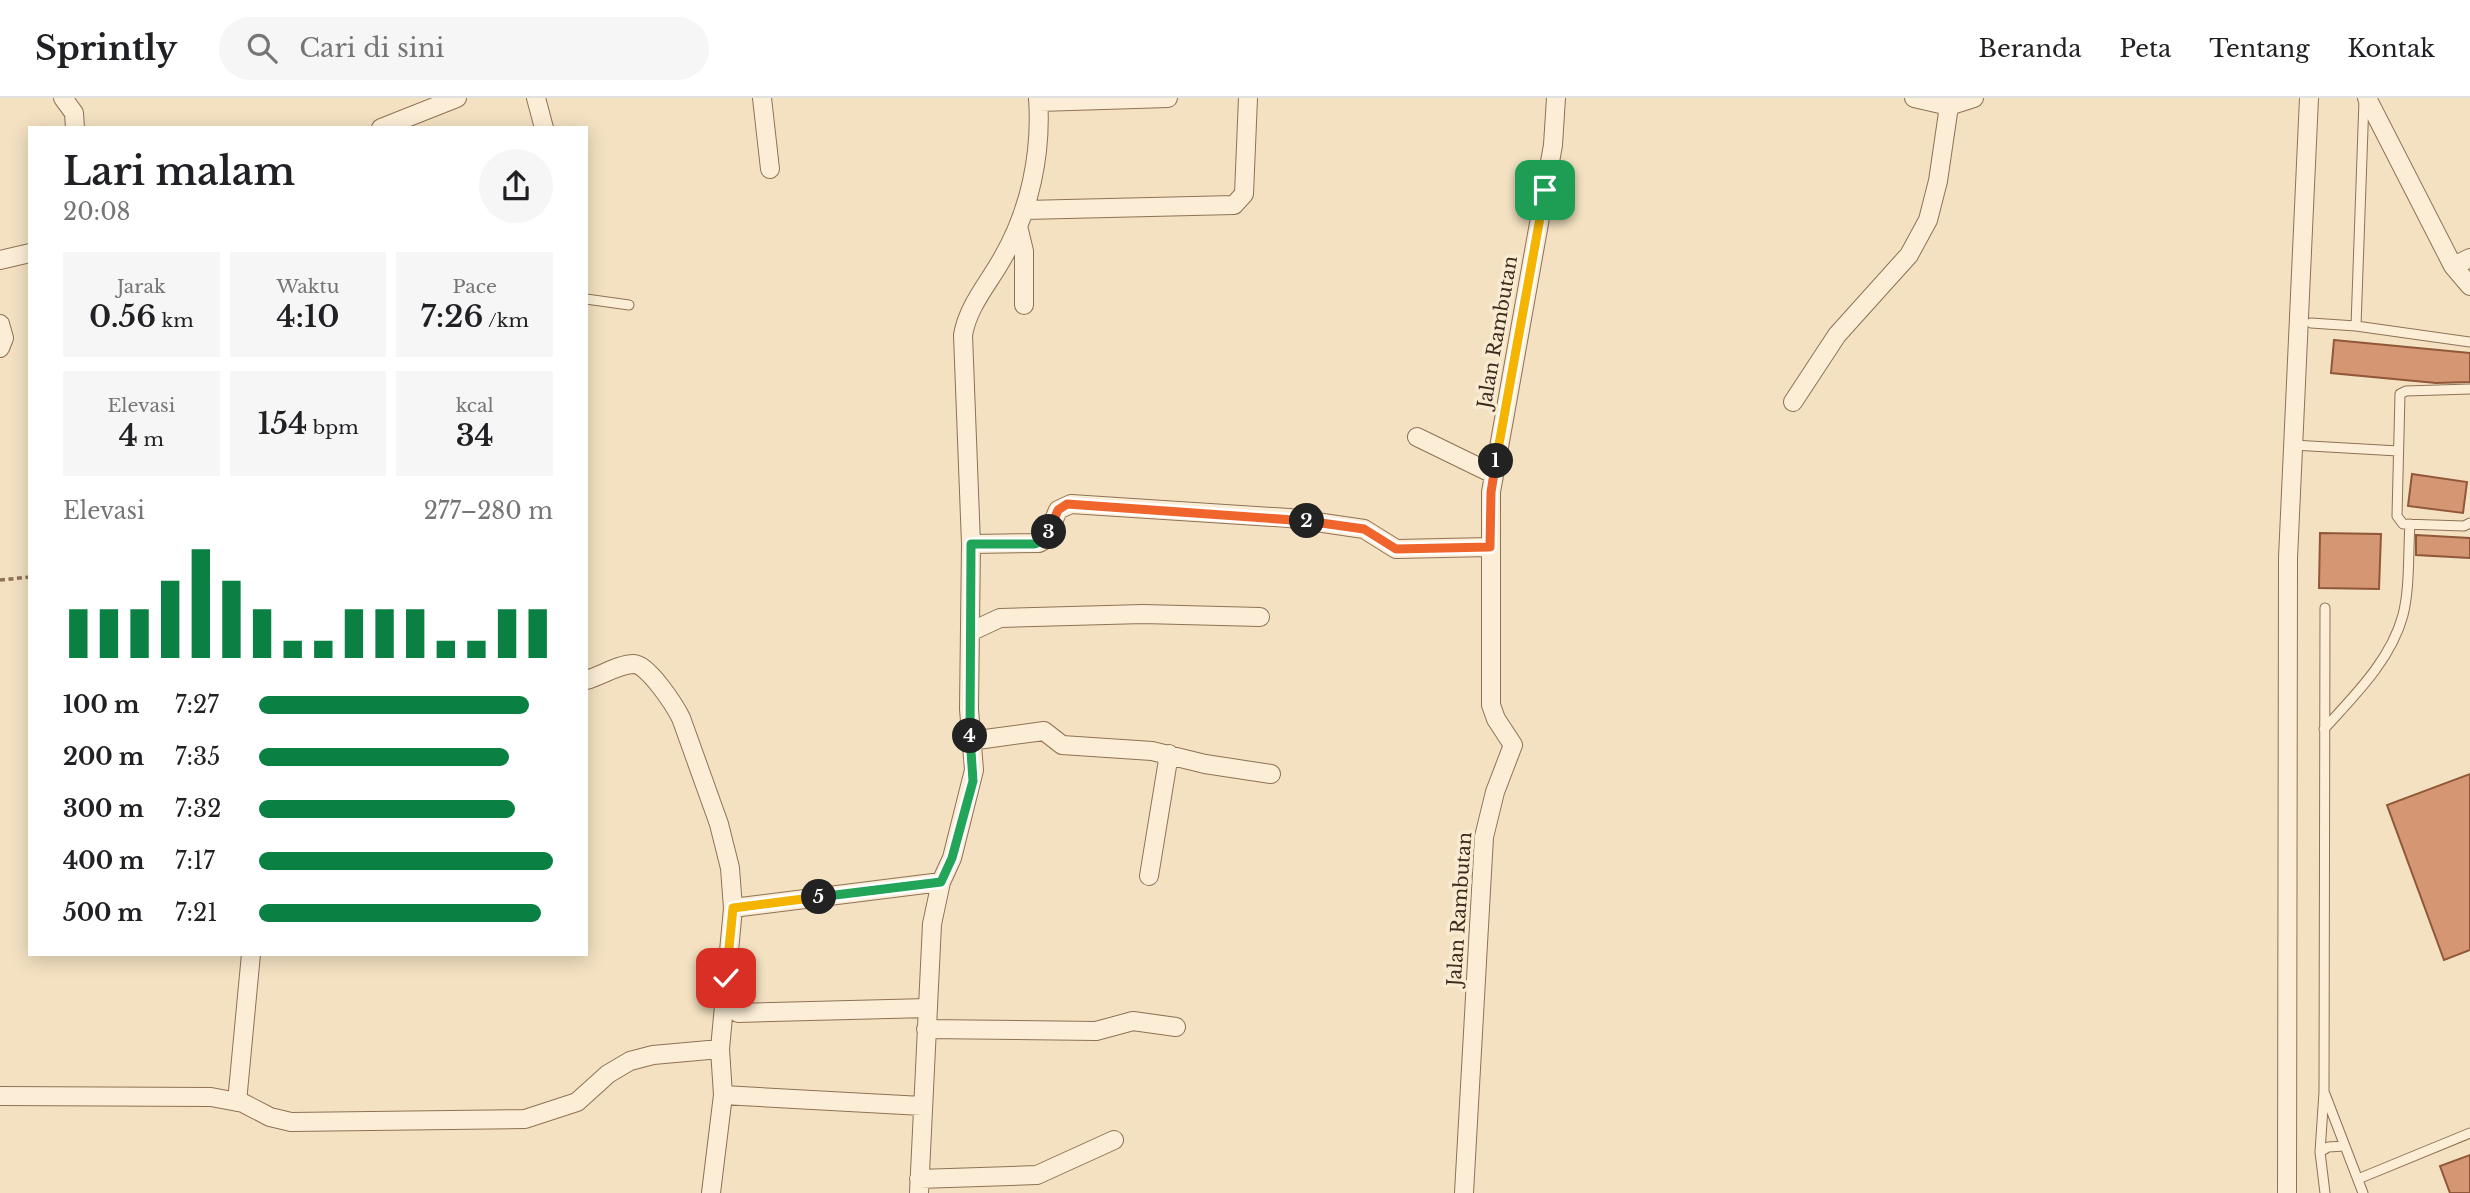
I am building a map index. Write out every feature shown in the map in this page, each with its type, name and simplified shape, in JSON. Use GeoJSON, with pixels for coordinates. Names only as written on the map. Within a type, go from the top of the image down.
{"type":"FeatureCollection","features":[{"type":"Feature","properties":{"kind":"street"},"geometry":{"type":"LineString","coordinates":[[64,98],[74,113],[75,126]]}},
{"type":"Feature","properties":{"kind":"street"},"geometry":{"type":"LineString","coordinates":[[386,126],[457,98]]}},
{"type":"Feature","properties":{"kind":"street"},"geometry":{"type":"LineString","coordinates":[[536,98],[543,126]]}},
{"type":"Feature","properties":{"kind":"street"},"geometry":{"type":"LineString","coordinates":[[762,98],[770,169]]}},
{"type":"Feature","properties":{"kind":"street"},"geometry":{"type":"LineString","coordinates":[[1114,1140],[1037,1175],[919,1186],[932,924],[941,882],[952,858],[973,781],[970,741],[971,544],[963,335],[972,306],[997,269],[1021,218],[1035,164],[1039,100],[1168,98]]}},
{"type":"Feature","properties":{"kind":"street"},"geometry":{"type":"LineString","coordinates":[[1021,218],[1234,205],[1244,194],[1248,98]]}},
{"type":"Feature","properties":{"kind":"street","name":"Jalan Rambutan"},"geometry":{"type":"LineString","coordinates":[[1464,1193],[1484,837],[1495,792],[1513,745],[1491,705],[1490,547],[1493,474],[1553,145],[1556,98]]}},
{"type":"Feature","properties":{"kind":"street"},"geometry":{"type":"LineString","coordinates":[[1914,98],[1949,106],[1974,98]]}},
{"type":"Feature","properties":{"kind":"street"},"geometry":{"type":"LineString","coordinates":[[2287,1193],[2288,558],[2309,98]]}},
{"type":"Feature","properties":{"kind":"street"},"geometry":{"type":"LineString","coordinates":[[2366,98],[2452,266],[2470,286]]}},
{"type":"Feature","properties":{"kind":"street"},"geometry":{"type":"LineString","coordinates":[[1793,402],[1838,335],[1909,255],[1928,220],[1938,181],[1949,106]]}},
{"type":"Feature","properties":{"kind":"street"},"geometry":{"type":"LineString","coordinates":[[1021,218],[1024,305]]}},
{"type":"Feature","properties":{"kind":"street"},"geometry":{"type":"LineString","coordinates":[[0,260],[28,253]]}},
{"type":"Feature","properties":{"kind":"street"},"geometry":{"type":"LineString","coordinates":[[2452,266],[2470,258]]}},
{"type":"Feature","properties":{"kind":"street"},"geometry":{"type":"LineString","coordinates":[[0,324],[4,338],[0,348]]}},
{"type":"Feature","properties":{"kind":"street"},"geometry":{"type":"LineString","coordinates":[[1417,437],[1493,474]]}},
{"type":"Feature","properties":{"kind":"street"},"geometry":{"type":"LineString","coordinates":[[971,544],[1039,543],[1046,539],[1058,510],[1071,504],[1289,518],[1364,529],[1396,549],[1490,547]]}},
{"type":"Feature","properties":{"kind":"street"},"geometry":{"type":"LineString","coordinates":[[970,632],[1000,618],[1143,614],[1260,617]]}},
{"type":"Feature","properties":{"kind":"street"},"geometry":{"type":"LineString","coordinates":[[588,679],[635,664],[645,669],[674,705],[719,824],[730,868],[733,908],[720,1049],[723,1095],[711,1193]]}},
{"type":"Feature","properties":{"kind":"street"},"geometry":{"type":"LineString","coordinates":[[970,741],[1040,731],[1062,745],[1169,754],[1205,764],[1271,774]]}},
{"type":"Feature","properties":{"kind":"street"},"geometry":{"type":"LineString","coordinates":[[1149,876],[1169,754]]}},
{"type":"Feature","properties":{"kind":"street"},"geometry":{"type":"LineString","coordinates":[[733,908],[941,882]]}},
{"type":"Feature","properties":{"kind":"street"},"geometry":{"type":"LineString","coordinates":[[237,1102],[251,956]]}},
{"type":"Feature","properties":{"kind":"street"},"geometry":{"type":"LineString","coordinates":[[738,1013],[928,1008]]}},
{"type":"Feature","properties":{"kind":"street"},"geometry":{"type":"LineString","coordinates":[[926,1029],[1096,1031],[1133,1021],[1176,1027]]}},
{"type":"Feature","properties":{"kind":"street"},"geometry":{"type":"LineString","coordinates":[[0,1096],[190,1096],[237,1102],[270,1117],[291,1122],[525,1119],[577,1102],[608,1074],[630,1061],[653,1055],[720,1049]]}},
{"type":"Feature","properties":{"kind":"street"},"geometry":{"type":"LineString","coordinates":[[723,1095],[922,1106]]}},
{"type":"Feature","properties":{"kind":"lane"},"geometry":{"type":"LineString","coordinates":[[2356,326],[2366,98]]}},
{"type":"Feature","properties":{"kind":"lane"},"geometry":{"type":"LineString","coordinates":[[588,299],[629,305]]}},
{"type":"Feature","properties":{"kind":"lane"},"geometry":{"type":"LineString","coordinates":[[2311,323],[2356,326],[2470,342]]}},
{"type":"Feature","properties":{"kind":"lane"},"geometry":{"type":"LineString","coordinates":[[2470,390],[2402,392],[2399,396],[2397,516],[2403,524],[2464,526],[2470,523]]}},
{"type":"Feature","properties":{"kind":"lane"},"geometry":{"type":"LineString","coordinates":[[2293,445],[2398,451]]}},
{"type":"Feature","properties":{"kind":"lane"},"geometry":{"type":"LineString","coordinates":[[2324,729],[2367,679],[2395,637],[2404,613],[2410,524]]}},
{"type":"Feature","properties":{"kind":"lane"},"geometry":{"type":"LineString","coordinates":[[2325,608],[2324,1092],[2320,1152],[2325,1193]]}},
{"type":"Feature","properties":{"kind":"lane"},"geometry":{"type":"LineString","coordinates":[[2324,1092],[2363,1193]]}},
{"type":"Feature","properties":{"kind":"lane"},"geometry":{"type":"LineString","coordinates":[[2358,1179],[2470,1133]]}},
{"type":"Feature","properties":{"kind":"lane"},"geometry":{"type":"LineString","coordinates":[[2320,1152],[2328,1147],[2345,1146]]}},
{"type":"Feature","properties":{"kind":"path"},"geometry":{"type":"LineString","coordinates":[[0,580],[28,577]]}},
{"type":"Feature","properties":{"kind":"building"},"geometry":{"type":"Polygon","coordinates":[[[2334,340],[2470,353],[2470,382],[2436,383],[2331,373],[2334,340]]]}},
{"type":"Feature","properties":{"kind":"building"},"geometry":{"type":"Polygon","coordinates":[[[2412,474],[2467,482],[2463,513],[2408,506],[2412,474]]]}},
{"type":"Feature","properties":{"kind":"building"},"geometry":{"type":"Polygon","coordinates":[[[2320,533],[2381,534],[2379,589],[2319,588],[2320,533]]]}},
{"type":"Feature","properties":{"kind":"building"},"geometry":{"type":"Polygon","coordinates":[[[2416,535],[2470,538],[2470,558],[2416,555],[2416,535]]]}},
{"type":"Feature","properties":{"kind":"building"},"geometry":{"type":"Polygon","coordinates":[[[2470,774],[2470,950],[2444,960],[2387,805],[2470,774]]]}},
{"type":"Feature","properties":{"kind":"building"},"geometry":{"type":"Polygon","coordinates":[[[2470,1155],[2470,1193],[2450,1193],[2440,1166],[2470,1155]]]}},
{"type":"Feature","properties":{"kind":"route"},"geometry":{"type":"LineString","coordinates":[[726,978],[733,908],[941,882],[952,858],[974,770],[969,709],[971,544],[1039,543],[1046,539],[1058,510],[1071,504],[1289,518],[1364,529],[1396,549],[1490,547],[1493,474],[1545,190]]}}]}
